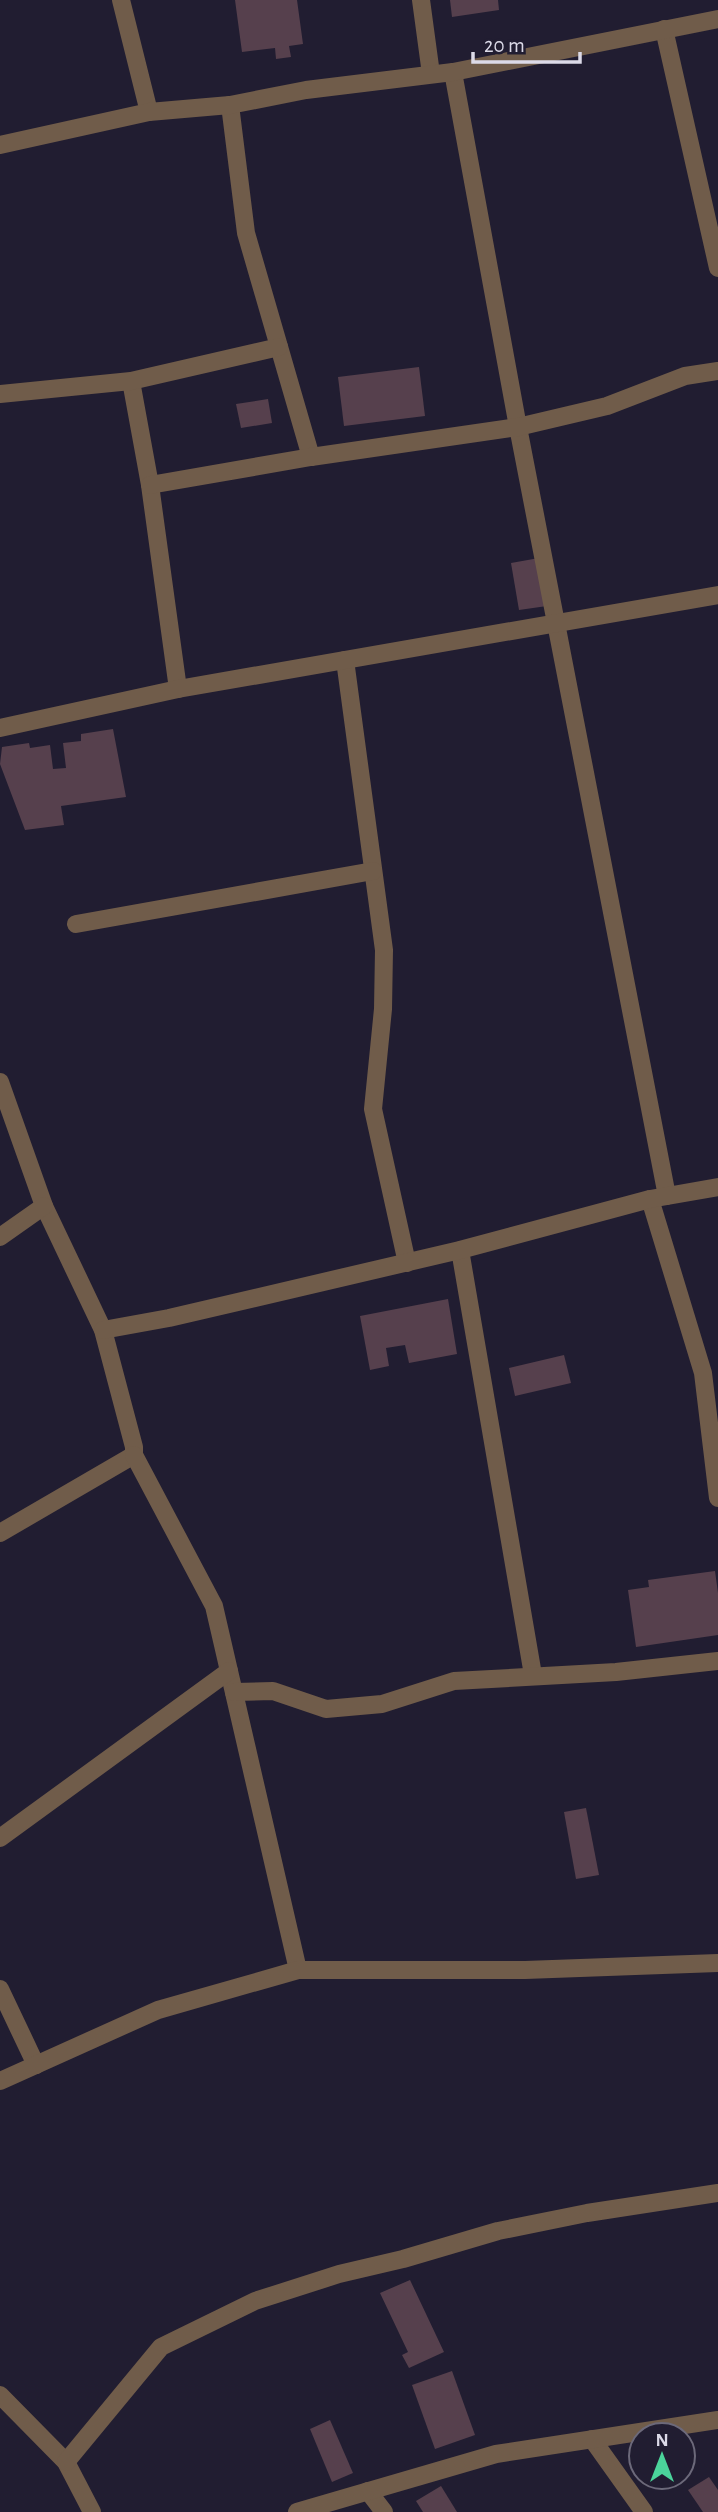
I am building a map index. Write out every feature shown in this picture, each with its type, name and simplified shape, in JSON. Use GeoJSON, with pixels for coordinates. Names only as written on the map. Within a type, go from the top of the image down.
{"type":"FeatureCollection","features":[{"type":"Feature","properties":{"kind":"street"},"geometry":{"type":"LineString","coordinates":[[121,0],[149,112]]}},
{"type":"Feature","properties":{"kind":"street"},"geometry":{"type":"LineString","coordinates":[[421,0],[431,74]]}},
{"type":"Feature","properties":{"kind":"street"},"geometry":{"type":"LineString","coordinates":[[0,145],[149,112],[230,105],[306,90],[453,72],[718,19]]}},
{"type":"Feature","properties":{"kind":"street"},"geometry":{"type":"LineString","coordinates":[[664,29],[718,265]]}},
{"type":"Feature","properties":{"kind":"street"},"geometry":{"type":"LineString","coordinates":[[453,72],[557,622],[659,1198],[704,1373],[718,1498]]}},
{"type":"Feature","properties":{"kind":"street"},"geometry":{"type":"LineString","coordinates":[[230,105],[246,233],[311,457]]}},
{"type":"Feature","properties":{"kind":"street"},"geometry":{"type":"LineString","coordinates":[[0,394],[131,382],[279,347]]}},
{"type":"Feature","properties":{"kind":"street"},"geometry":{"type":"LineString","coordinates":[[150,485],[311,457],[518,427],[607,406],[684,376],[718,371]]}},
{"type":"Feature","properties":{"kind":"street"},"geometry":{"type":"LineString","coordinates":[[131,382],[150,485],[178,690]]}},
{"type":"Feature","properties":{"kind":"street"},"geometry":{"type":"LineString","coordinates":[[0,728],[178,690],[718,595]]}},
{"type":"Feature","properties":{"kind":"street"},"geometry":{"type":"LineString","coordinates":[[345,660],[384,962],[383,1009],[373,1109],[407,1263]]}},
{"type":"Feature","properties":{"kind":"street"},"geometry":{"type":"LineString","coordinates":[[76,924],[373,871]]}},
{"type":"Feature","properties":{"kind":"street"},"geometry":{"type":"LineString","coordinates":[[0,1082],[44,1206],[103,1330],[134,1455],[214,1606],[298,1970]]}},
{"type":"Feature","properties":{"kind":"street"},"geometry":{"type":"LineString","coordinates":[[103,1330],[169,1318],[407,1263],[659,1198],[718,1187]]}},
{"type":"Feature","properties":{"kind":"street"},"geometry":{"type":"LineString","coordinates":[[0,1237],[44,1206]]}},
{"type":"Feature","properties":{"kind":"street"},"geometry":{"type":"LineString","coordinates":[[460,1250],[533,1675]]}},
{"type":"Feature","properties":{"kind":"street"},"geometry":{"type":"LineString","coordinates":[[0,1533],[134,1455]]}},
{"type":"Feature","properties":{"kind":"street"},"geometry":{"type":"LineString","coordinates":[[234,1692],[273,1690],[326,1709],[382,1704],[454,1681],[616,1672],[718,1661]]}},
{"type":"Feature","properties":{"kind":"street"},"geometry":{"type":"LineString","coordinates":[[0,1838],[229,1671]]}},
{"type":"Feature","properties":{"kind":"street"},"geometry":{"type":"LineString","coordinates":[[0,2081],[158,2010],[298,1970],[525,1970],[718,1963]]}},
{"type":"Feature","properties":{"kind":"street"},"geometry":{"type":"LineString","coordinates":[[0,1989],[36,2064]]}},
{"type":"Feature","properties":{"kind":"street"},"geometry":{"type":"LineString","coordinates":[[66,2462],[161,2347],[255,2301],[339,2274],[403,2259],[498,2231],[587,2213],[718,2193]]}},
{"type":"Feature","properties":{"kind":"street"},"geometry":{"type":"LineString","coordinates":[[0,2395],[66,2462],[92,2512]]}},
{"type":"Feature","properties":{"kind":"street"},"geometry":{"type":"LineString","coordinates":[[297,2512],[496,2455],[718,2420]]}},
{"type":"Feature","properties":{"kind":"street"},"geometry":{"type":"LineString","coordinates":[[592,2439],[644,2512]]}},
{"type":"Feature","properties":{"kind":"street"},"geometry":{"type":"LineString","coordinates":[[368,2491],[384,2512]]}},
{"type":"Feature","properties":{"kind":"building"},"geometry":{"type":"Polygon","coordinates":[[[235,0],[297,0],[303,44],[289,46],[291,57],[276,59],[275,48],[242,52],[235,0]]]}},
{"type":"Feature","properties":{"kind":"building"},"geometry":{"type":"Polygon","coordinates":[[[450,0],[498,0],[499,10],[452,17],[450,0]]]}},
{"type":"Feature","properties":{"kind":"building"},"geometry":{"type":"Polygon","coordinates":[[[419,367],[425,416],[344,426],[338,377],[419,367]]]}},
{"type":"Feature","properties":{"kind":"building"},"geometry":{"type":"Polygon","coordinates":[[[268,399],[272,423],[241,428],[236,404],[268,399]]]}},
{"type":"Feature","properties":{"kind":"building"},"geometry":{"type":"Polygon","coordinates":[[[539,558],[547,606],[519,610],[511,563],[539,558]]]}},
{"type":"Feature","properties":{"kind":"building"},"geometry":{"type":"Polygon","coordinates":[[[113,729],[126,797],[61,806],[64,825],[25,830],[0,764],[2,747],[29,743],[30,748],[50,745],[53,769],[66,768],[63,743],[81,741],[81,734],[113,729]]]}},
{"type":"Feature","properties":{"kind":"building"},"geometry":{"type":"Polygon","coordinates":[[[448,1299],[457,1354],[409,1363],[405,1345],[386,1348],[389,1366],[370,1370],[360,1316],[448,1299]]]}},
{"type":"Feature","properties":{"kind":"building"},"geometry":{"type":"Polygon","coordinates":[[[564,1355],[571,1383],[515,1396],[509,1368],[564,1355]]]}},
{"type":"Feature","properties":{"kind":"building"},"geometry":{"type":"Polygon","coordinates":[[[715,1571],[718,1635],[636,1647],[628,1590],[649,1587],[648,1580],[715,1571]]]}},
{"type":"Feature","properties":{"kind":"building"},"geometry":{"type":"Polygon","coordinates":[[[586,1808],[599,1875],[576,1879],[564,1812],[586,1808]]]}},
{"type":"Feature","properties":{"kind":"building"},"geometry":{"type":"Polygon","coordinates":[[[410,2280],[444,2352],[409,2368],[402,2355],[408,2352],[380,2293],[410,2280]]]}},
{"type":"Feature","properties":{"kind":"building"},"geometry":{"type":"Polygon","coordinates":[[[452,2371],[475,2435],[435,2449],[412,2385],[452,2371]]]}},
{"type":"Feature","properties":{"kind":"building"},"geometry":{"type":"Polygon","coordinates":[[[330,2420],[353,2473],[332,2482],[310,2429],[330,2420]]]}},
{"type":"Feature","properties":{"kind":"building"},"geometry":{"type":"Polygon","coordinates":[[[709,2477],[718,2490],[718,2512],[703,2512],[689,2491],[697,2491],[697,2484],[709,2477]]]}},
{"type":"Feature","properties":{"kind":"building"},"geometry":{"type":"Polygon","coordinates":[[[441,2486],[457,2512],[423,2512],[416,2501],[441,2486]]]}}]}
